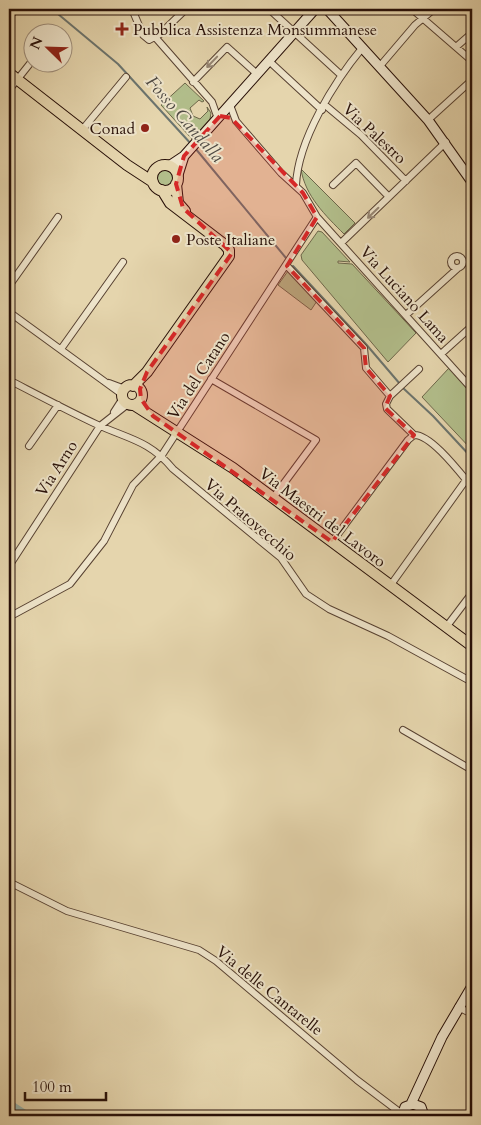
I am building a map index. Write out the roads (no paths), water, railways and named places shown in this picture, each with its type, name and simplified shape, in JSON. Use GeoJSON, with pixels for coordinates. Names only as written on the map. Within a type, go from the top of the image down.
{"type":"FeatureCollection","features":[{"type":"Feature","properties":{"kind":"main road"},"geometry":{"type":"LineString","coordinates":[[12,74],[127,165],[154,182],[162,190],[170,203],[229,250],[229,256],[131,396]]}},
{"type":"Feature","properties":{"kind":"main road"},"geometry":{"type":"LineString","coordinates":[[127,165],[158,168],[170,166],[177,180],[178,203],[194,221]]}},
{"type":"Feature","properties":{"kind":"main road"},"geometry":{"type":"LineString","coordinates":[[154,182],[154,173],[158,168]]}},
{"type":"Feature","properties":{"kind":"main road"},"geometry":{"type":"LineString","coordinates":[[162,190],[170,190],[177,180]]}},
{"type":"Feature","properties":{"kind":"main road","name":"Via Maestri del Lavoro"},"geometry":{"type":"LineString","coordinates":[[131,396],[176,433],[233,468],[472,646]]}},
{"type":"Feature","properties":{"kind":"street"},"geometry":{"type":"LineString","coordinates":[[9,18],[15,9]]}},
{"type":"Feature","properties":{"kind":"street"},"geometry":{"type":"LineString","coordinates":[[132,9],[143,35],[149,40],[155,37],[186,9]]}},
{"type":"Feature","properties":{"kind":"street"},"geometry":{"type":"LineString","coordinates":[[269,9],[341,75]]}},
{"type":"Feature","properties":{"kind":"street"},"geometry":{"type":"LineString","coordinates":[[170,166],[190,149],[256,73],[316,9]]}},
{"type":"Feature","properties":{"kind":"street"},"geometry":{"type":"LineString","coordinates":[[327,9],[428,120],[446,142],[472,182]]}},
{"type":"Feature","properties":{"kind":"street"},"geometry":{"type":"LineString","coordinates":[[412,9],[472,61]]}},
{"type":"Feature","properties":{"kind":"street"},"geometry":{"type":"LineString","coordinates":[[380,66],[422,18],[434,9]]}},
{"type":"Feature","properties":{"kind":"street"},"geometry":{"type":"LineString","coordinates":[[456,47],[472,32]]}},
{"type":"Feature","properties":{"kind":"street"},"geometry":{"type":"LineString","coordinates":[[155,37],[215,106],[217,119]]}},
{"type":"Feature","properties":{"kind":"street"},"geometry":{"type":"LineString","coordinates":[[193,82],[226,47],[256,73]]}},
{"type":"Feature","properties":{"kind":"street"},"geometry":{"type":"LineString","coordinates":[[296,185],[298,161],[303,145],[341,75],[363,47]]}},
{"type":"Feature","properties":{"kind":"street"},"geometry":{"type":"LineString","coordinates":[[269,61],[323,108]]}},
{"type":"Feature","properties":{"kind":"street"},"geometry":{"type":"LineString","coordinates":[[9,90],[12,74]]}},
{"type":"Feature","properties":{"kind":"street"},"geometry":{"type":"LineString","coordinates":[[82,130],[126,77]]}},
{"type":"Feature","properties":{"kind":"street"},"geometry":{"type":"LineString","coordinates":[[428,120],[472,80]]}},
{"type":"Feature","properties":{"kind":"street"},"geometry":{"type":"LineString","coordinates":[[217,119],[238,90],[244,87]]}},
{"type":"Feature","properties":{"kind":"street"},"geometry":{"type":"LineString","coordinates":[[230,105],[236,121],[280,173],[304,193],[317,217]]}},
{"type":"Feature","properties":{"kind":"street","name":"Via Palestro"},"geometry":{"type":"LineString","coordinates":[[323,108],[360,135],[406,181]]}},
{"type":"Feature","properties":{"kind":"street"},"geometry":{"type":"LineString","coordinates":[[217,119],[236,121]]}},
{"type":"Feature","properties":{"kind":"street","name":"Via Palestro"},"geometry":{"type":"LineString","coordinates":[[341,243],[446,142]]}},
{"type":"Feature","properties":{"kind":"street"},"geometry":{"type":"LineString","coordinates":[[177,180],[190,149]]}},
{"type":"Feature","properties":{"kind":"street"},"geometry":{"type":"LineString","coordinates":[[333,185],[356,163],[389,197]]}},
{"type":"Feature","properties":{"kind":"street"},"geometry":{"type":"LineString","coordinates":[[9,286],[58,217]]}},
{"type":"Feature","properties":{"kind":"street","name":"Via Luciano Lama"},"geometry":{"type":"LineString","coordinates":[[317,217],[472,389]]}},
{"type":"Feature","properties":{"kind":"street","name":"Via del Catano"},"geometry":{"type":"LineString","coordinates":[[9,617],[70,584],[104,541],[133,485],[162,455],[287,266],[317,217]]}},
{"type":"Feature","properties":{"kind":"street"},"geometry":{"type":"LineString","coordinates":[[61,349],[123,262]]}},
{"type":"Feature","properties":{"kind":"street"},"geometry":{"type":"LineString","coordinates":[[287,266],[364,348],[366,368],[392,395]]}},
{"type":"Feature","properties":{"kind":"street"},"geometry":{"type":"LineString","coordinates":[[406,315],[458,268]]}},
{"type":"Feature","properties":{"kind":"street"},"geometry":{"type":"LineString","coordinates":[[9,312],[101,379],[131,396]]}},
{"type":"Feature","properties":{"kind":"street"},"geometry":{"type":"LineString","coordinates":[[441,354],[472,326]]}},
{"type":"Feature","properties":{"kind":"street"},"geometry":{"type":"LineString","coordinates":[[414,435],[387,409],[386,404],[392,395],[419,369]]}},
{"type":"Feature","properties":{"kind":"street"},"geometry":{"type":"LineString","coordinates":[[212,379],[316,440],[273,498]]}},
{"type":"Feature","properties":{"kind":"street","name":"Via Pratovecchio"},"geometry":{"type":"LineString","coordinates":[[9,380],[100,426],[149,446],[162,455],[172,469],[281,558],[306,594],[330,609],[388,636],[472,682]]}},
{"type":"Feature","properties":{"kind":"street","name":"Via Arno"},"geometry":{"type":"LineString","coordinates":[[9,566],[100,426],[131,396]]}},
{"type":"Feature","properties":{"kind":"street"},"geometry":{"type":"LineString","coordinates":[[29,446],[58,405]]}},
{"type":"Feature","properties":{"kind":"street"},"geometry":{"type":"LineString","coordinates":[[332,542],[408,440],[414,435],[421,435],[429,441],[472,487]]}},
{"type":"Feature","properties":{"kind":"street"},"geometry":{"type":"LineString","coordinates":[[390,586],[466,480]]}},
{"type":"Feature","properties":{"kind":"street"},"geometry":{"type":"LineString","coordinates":[[447,626],[472,593]]}},
{"type":"Feature","properties":{"kind":"street"},"geometry":{"type":"LineString","coordinates":[[403,730],[472,770]]}},
{"type":"Feature","properties":{"kind":"street","name":"Via delle Cantarelle"},"geometry":{"type":"LineString","coordinates":[[9,882],[67,911],[199,950],[216,961],[357,1080],[403,1110]]}},
{"type":"Feature","properties":{"kind":"street"},"geometry":{"type":"LineString","coordinates":[[403,1110],[458,1007],[472,986]]}},
{"type":"Feature","properties":{"kind":"street"},"geometry":{"type":"LineString","coordinates":[[458,1007],[468,1012]]}},
{"type":"Feature","properties":{"kind":"street"},"geometry":{"type":"LineString","coordinates":[[420,1081],[421,1107],[424,1116]]}},
{"type":"Feature","properties":{"kind":"street"},"geometry":{"type":"LineString","coordinates":[[392,1116],[403,1110],[421,1107]]}},
{"type":"Feature","properties":{"kind":"waterway","name":"Fosso Candalla"},"geometry":{"type":"LineString","coordinates":[[52,9],[118,64],[192,145]]}},
{"type":"Feature","properties":{"kind":"waterway","name":"Fosso Candalla"},"geometry":{"type":"LineString","coordinates":[[195,148],[286,258]]}},
{"type":"Feature","properties":{"kind":"waterway","name":"Fosso Candalla"},"geometry":{"type":"LineString","coordinates":[[293,266],[365,343],[400,384]]}},
{"type":"Feature","properties":{"kind":"waterway","name":"Fosso Candalla"},"geometry":{"type":"LineString","coordinates":[[403,388],[433,416],[472,458]]}},
{"type":"Feature","properties":{"kind":"waterway"},"geometry":{"type":"LineString","coordinates":[[9,1105],[26,1116]]}},
{"type":"Feature","properties":{"kind":"place","name":"Pubblica Assistenza Monsummanese"},"geometry":{"type":"Point","coordinates":[122,29]}},
{"type":"Feature","properties":{"kind":"place","name":"Conad"},"geometry":{"type":"Point","coordinates":[145,128]}},
{"type":"Feature","properties":{"kind":"place","name":"Poste Italiane"},"geometry":{"type":"Point","coordinates":[176,239]}}]}
